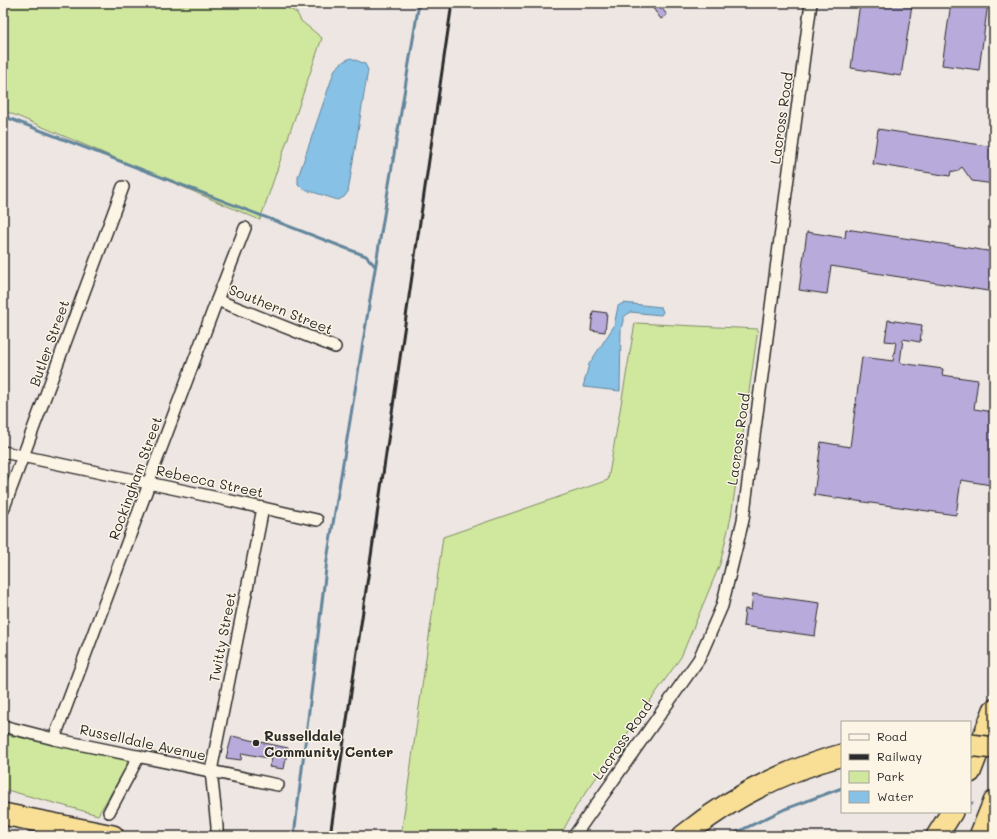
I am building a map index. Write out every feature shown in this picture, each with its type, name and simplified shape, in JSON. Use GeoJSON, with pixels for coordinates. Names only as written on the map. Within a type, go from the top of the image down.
{"type":"FeatureCollection","features":[{"type":"Feature","properties":{"kind":"highway"},"geometry":{"type":"LineString","coordinates":[[971,769],[994,710]]}},
{"type":"Feature","properties":{"kind":"highway"},"geometry":{"type":"LineString","coordinates":[[971,745],[994,748]]}},
{"type":"Feature","properties":{"kind":"highway"},"geometry":{"type":"LineString","coordinates":[[683,836],[717,810],[766,783],[787,773],[841,755]]}},
{"type":"Feature","properties":{"kind":"highway"},"geometry":{"type":"LineString","coordinates":[[980,836],[994,802]]}},
{"type":"Feature","properties":{"kind":"highway"},"geometry":{"type":"LineString","coordinates":[[3,808],[56,824]]}},
{"type":"Feature","properties":{"kind":"highway"},"geometry":{"type":"LineString","coordinates":[[937,836],[951,813]]}},
{"type":"Feature","properties":{"kind":"highway"},"geometry":{"type":"LineString","coordinates":[[3,814],[113,836]]}},
{"type":"Feature","properties":{"kind":"street","name":"Lacross Road"},"geometry":{"type":"LineString","coordinates":[[574,836],[699,659],[722,606],[743,520],[811,3]]}},
{"type":"Feature","properties":{"kind":"street","name":"Butler Street"},"geometry":{"type":"LineString","coordinates":[[3,510],[123,187]]}},
{"type":"Feature","properties":{"kind":"street","name":"Rockingham Street"},"geometry":{"type":"LineString","coordinates":[[54,739],[149,484],[151,475],[245,228]]}},
{"type":"Feature","properties":{"kind":"street","name":"Southern Street"},"geometry":{"type":"LineString","coordinates":[[217,300],[335,347]]}},
{"type":"Feature","properties":{"kind":"street","name":"Rebecca Street"},"geometry":{"type":"LineString","coordinates":[[3,452],[317,520]]}},
{"type":"Feature","properties":{"kind":"street","name":"Twitty Street"},"geometry":{"type":"LineString","coordinates":[[216,836],[217,826],[211,771],[263,508]]}},
{"type":"Feature","properties":{"kind":"street","name":"Russelldale Avenue"},"geometry":{"type":"LineString","coordinates":[[3,726],[54,739],[278,785]]}},
{"type":"Feature","properties":{"kind":"street"},"geometry":{"type":"LineString","coordinates":[[108,812],[139,756]]}},
{"type":"Feature","properties":{"kind":"green space"},"geometry":{"type":"Polygon","coordinates":[[[3,3],[279,3],[297,13],[301,21],[322,38],[260,220],[3,110],[3,3]]]}},
{"type":"Feature","properties":{"kind":"green space"},"geometry":{"type":"Polygon","coordinates":[[[635,323],[758,329],[731,517],[720,564],[681,657],[577,805],[560,836],[401,836],[443,537],[608,480],[635,323]]]}},
{"type":"Feature","properties":{"kind":"green space"},"geometry":{"type":"Polygon","coordinates":[[[3,734],[125,759],[128,765],[98,815],[3,789],[3,734]]]}},
{"type":"Feature","properties":{"kind":"water"},"geometry":{"type":"Polygon","coordinates":[[[351,58],[365,64],[368,70],[348,192],[344,197],[338,200],[303,189],[298,184],[298,177],[335,69],[344,61],[351,58]]]}},
{"type":"Feature","properties":{"kind":"water"},"geometry":{"type":"Polygon","coordinates":[[[623,303],[661,307],[663,312],[661,315],[630,312],[624,317],[621,329],[620,391],[583,387],[589,364],[614,326],[618,306],[623,303]]]}},
{"type":"Feature","properties":{"kind":"building"},"geometry":{"type":"Polygon","coordinates":[[[649,3],[658,3],[667,15],[661,19],[649,3]]]}},
{"type":"Feature","properties":{"kind":"building"},"geometry":{"type":"Polygon","coordinates":[[[860,3],[901,3],[912,5],[901,76],[851,68],[860,3]]]}},
{"type":"Feature","properties":{"kind":"building"},"geometry":{"type":"Polygon","coordinates":[[[951,3],[988,3],[979,70],[942,65],[951,3]]]}},
{"type":"Feature","properties":{"kind":"building"},"geometry":{"type":"Polygon","coordinates":[[[994,60],[994,86],[991,82],[994,60]]]}},
{"type":"Feature","properties":{"kind":"building"},"geometry":{"type":"Polygon","coordinates":[[[878,129],[994,147],[994,184],[972,181],[962,167],[956,172],[951,171],[950,176],[873,164],[878,129]]]}},
{"type":"Feature","properties":{"kind":"building"},"geometry":{"type":"Polygon","coordinates":[[[846,229],[994,252],[994,292],[831,266],[827,294],[799,290],[807,232],[845,238],[846,229]]]}},
{"type":"Feature","properties":{"kind":"building"},"geometry":{"type":"Polygon","coordinates":[[[593,311],[607,313],[605,332],[591,330],[593,311]]]}},
{"type":"Feature","properties":{"kind":"building"},"geometry":{"type":"Polygon","coordinates":[[[888,320],[922,325],[920,342],[903,339],[900,363],[943,369],[942,375],[978,380],[974,409],[994,412],[994,462],[991,485],[961,480],[956,515],[814,495],[821,442],[850,447],[862,357],[893,361],[896,342],[885,341],[888,320]]]}},
{"type":"Feature","properties":{"kind":"building"},"geometry":{"type":"Polygon","coordinates":[[[753,594],[820,603],[815,636],[743,626],[745,609],[751,610],[753,594]]]}},
{"type":"Feature","properties":{"kind":"building"},"geometry":{"type":"Polygon","coordinates":[[[232,736],[288,748],[284,769],[269,767],[272,759],[242,753],[241,760],[226,758],[232,736]]]}},
{"type":"Feature","properties":{"kind":"waterway"},"geometry":{"type":"LineString","coordinates":[[294,836],[327,560],[419,3]]}},
{"type":"Feature","properties":{"kind":"waterway"},"geometry":{"type":"LineString","coordinates":[[3,116],[366,256],[375,266]]}},
{"type":"Feature","properties":{"kind":"waterway"},"geometry":{"type":"LineString","coordinates":[[729,836],[785,809],[841,788]]}},
{"type":"Feature","properties":{"kind":"railway"},"geometry":{"type":"LineString","coordinates":[[330,836],[452,3]]}},
{"type":"Feature","properties":{"kind":"place","name":"Russelldale Community Center"},"geometry":{"type":"Point","coordinates":[256,743]}}]}
